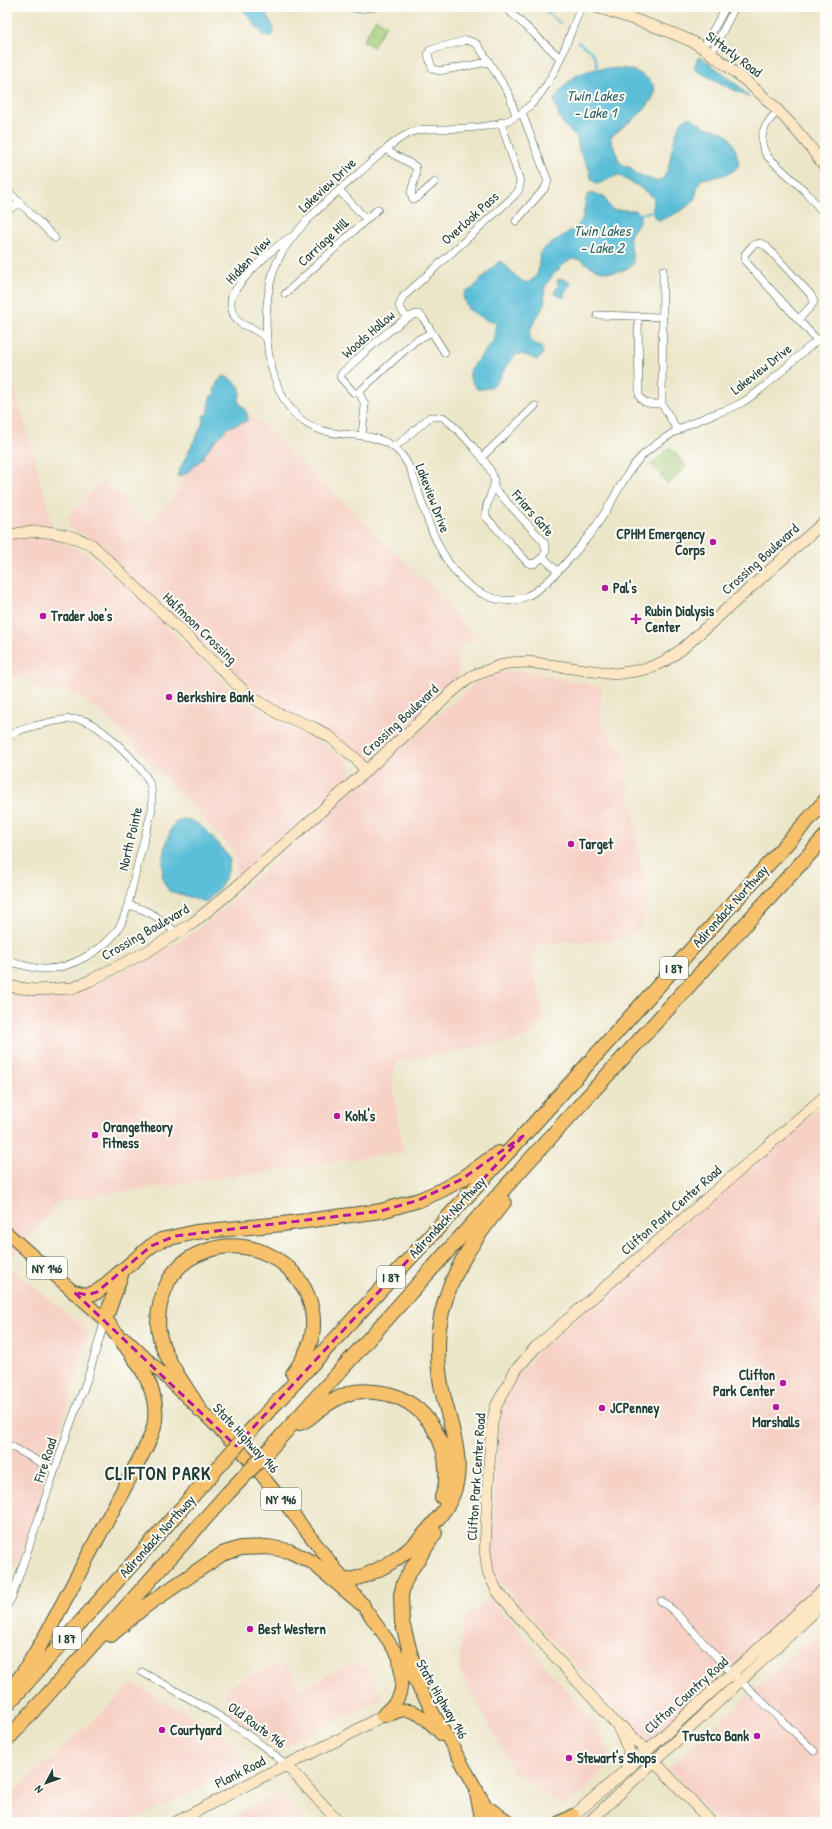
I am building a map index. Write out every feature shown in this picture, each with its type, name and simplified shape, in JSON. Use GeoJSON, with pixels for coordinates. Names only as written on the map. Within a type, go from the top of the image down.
{"type":"FeatureCollection","features":[{"type":"Feature","properties":{"kind":"highway","name":"Adirondack Northway"},"geometry":{"type":"LineString","coordinates":[[7,1705],[260,1419],[523,1136],[825,801]]}},
{"type":"Feature","properties":{"kind":"highway","name":"Adirondack Northway"},"geometry":{"type":"LineString","coordinates":[[7,1740],[228,1493],[291,1426],[527,1163],[825,837]]}},
{"type":"Feature","properties":{"kind":"highway"},"geometry":{"type":"LineString","coordinates":[[74,1292],[87,1295],[97,1292],[151,1246],[161,1240],[175,1236],[196,1232],[337,1218],[381,1211],[419,1200],[462,1179],[523,1136]]}},
{"type":"Feature","properties":{"kind":"highway"},"geometry":{"type":"LineString","coordinates":[[420,1688],[402,1622],[401,1595],[404,1583],[409,1573],[450,1508],[458,1466],[439,1366],[439,1328],[449,1286],[459,1265],[476,1237],[509,1195],[527,1163]]}},
{"type":"Feature","properties":{"kind":"highway"},"geometry":{"type":"LineString","coordinates":[[200,1410],[165,1352],[159,1333],[160,1300],[174,1272],[195,1255],[219,1247],[247,1247],[264,1252],[279,1259],[298,1278],[310,1304],[312,1325],[309,1346],[298,1367],[260,1419]]}},
{"type":"Feature","properties":{"kind":"highway"},"geometry":{"type":"LineString","coordinates":[[7,1696],[45,1637],[146,1447],[154,1426],[154,1403],[149,1380],[141,1365],[105,1320],[123,1270]]}},
{"type":"Feature","properties":{"kind":"highway"},"geometry":{"type":"LineString","coordinates":[[291,1426],[307,1421],[319,1410],[341,1396],[355,1392],[379,1392],[408,1402],[421,1411],[433,1425],[441,1440],[446,1464],[446,1480],[442,1497],[433,1512],[411,1537],[387,1557],[342,1577]]}},
{"type":"Feature","properties":{"kind":"highway"},"geometry":{"type":"LineString","coordinates":[[342,1577],[366,1575],[404,1553],[417,1542],[444,1511],[453,1494]]}},
{"type":"Feature","properties":{"kind":"highway"},"geometry":{"type":"LineString","coordinates":[[92,1645],[114,1634],[144,1607],[222,1554],[241,1548],[268,1548],[289,1551],[312,1562],[363,1605]]}},
{"type":"Feature","properties":{"kind":"main road","name":"State Highway 146"},"geometry":{"type":"LineString","coordinates":[[7,1233],[105,1320],[246,1456],[342,1577],[399,1656],[420,1688],[495,1822]]}},
{"type":"Feature","properties":{"kind":"main road"},"geometry":{"type":"LineString","coordinates":[[399,1656],[401,1680],[399,1695],[397,1700],[382,1716],[388,1717],[399,1712],[413,1712],[428,1721],[451,1744]]}},
{"type":"Feature","properties":{"kind":"main road"},"geometry":{"type":"LineString","coordinates":[[475,1787],[482,1822]]}},
{"type":"Feature","properties":{"kind":"main road"},"geometry":{"type":"LineString","coordinates":[[486,1806],[510,1822]]}},
{"type":"Feature","properties":{"kind":"main road"},"geometry":{"type":"LineString","coordinates":[[560,1822],[569,1819]]}},
{"type":"Feature","properties":{"kind":"street"},"geometry":{"type":"LineString","coordinates":[[351,7],[357,9],[376,7]]}},
{"type":"Feature","properties":{"kind":"street"},"geometry":{"type":"LineString","coordinates":[[505,7],[560,58]]}},
{"type":"Feature","properties":{"kind":"street","name":"Lakeview Drive"},"geometry":{"type":"LineString","coordinates":[[581,7],[551,78],[531,104],[519,114],[501,122],[468,128],[421,130],[401,138],[340,190],[309,219],[295,235],[280,255],[269,286],[266,304],[267,339],[278,385],[284,399],[299,418],[320,430],[377,438],[395,447],[401,454],[415,480],[434,537],[457,572],[468,585],[479,593],[496,599],[512,601],[526,597],[535,591],[557,571],[586,540],[633,466],[645,453],[678,431],[706,417],[740,404],[751,397],[823,335]]}},
{"type":"Feature","properties":{"kind":"street","name":"Sitterly Road"},"geometry":{"type":"LineString","coordinates":[[596,7],[659,27],[707,51],[747,81],[778,110],[825,167]]}},
{"type":"Feature","properties":{"kind":"street"},"geometry":{"type":"LineString","coordinates":[[707,51],[726,7]]}},
{"type":"Feature","properties":{"kind":"street"},"geometry":{"type":"LineString","coordinates":[[707,51],[736,7]]}},
{"type":"Feature","properties":{"kind":"street"},"geometry":{"type":"LineString","coordinates":[[489,62],[436,71],[430,66],[428,54],[432,48],[467,40],[477,44],[489,62],[509,94],[548,181],[545,188],[516,221]]}},
{"type":"Feature","properties":{"kind":"street"},"geometry":{"type":"LineString","coordinates":[[778,110],[763,129],[761,142],[763,150],[767,156],[804,191],[825,215]]}},
{"type":"Feature","properties":{"kind":"street","name":"Overlook Pass"},"geometry":{"type":"LineString","coordinates":[[407,318],[400,306],[403,296],[519,190],[520,181],[501,122]]}},
{"type":"Feature","properties":{"kind":"street"},"geometry":{"type":"LineString","coordinates":[[388,148],[391,153],[415,166],[416,173],[411,194],[413,198],[417,198],[435,182]]}},
{"type":"Feature","properties":{"kind":"street"},"geometry":{"type":"LineString","coordinates":[[7,190],[55,238]]}},
{"type":"Feature","properties":{"kind":"street","name":"Carriage Hill"},"geometry":{"type":"LineString","coordinates":[[285,294],[366,219],[340,190]]}},
{"type":"Feature","properties":{"kind":"street"},"geometry":{"type":"LineString","coordinates":[[7,211],[19,203]]}},
{"type":"Feature","properties":{"kind":"street"},"geometry":{"type":"LineString","coordinates":[[366,219],[378,209]]}},
{"type":"Feature","properties":{"kind":"street","name":"Hidden View"},"geometry":{"type":"LineString","coordinates":[[267,339],[255,330],[238,321],[233,312],[231,301],[235,291],[268,254],[295,235]]}},
{"type":"Feature","properties":{"kind":"street"},"geometry":{"type":"LineString","coordinates":[[799,319],[812,305],[813,299],[811,295],[766,246],[760,243],[753,245],[745,254],[745,260],[799,319],[823,335]]}},
{"type":"Feature","properties":{"kind":"street"},"geometry":{"type":"LineString","coordinates":[[663,270],[662,404],[678,431]]}},
{"type":"Feature","properties":{"kind":"street","name":"Woods Hollow"},"geometry":{"type":"LineString","coordinates":[[359,392],[354,393],[341,379],[341,375],[407,318],[414,314],[419,314],[445,353]]}},
{"type":"Feature","properties":{"kind":"street"},"geometry":{"type":"LineString","coordinates":[[597,315],[662,316]]}},
{"type":"Feature","properties":{"kind":"street"},"geometry":{"type":"LineString","coordinates":[[638,316],[639,395],[641,400],[645,403],[662,404]]}},
{"type":"Feature","properties":{"kind":"street"},"geometry":{"type":"LineString","coordinates":[[362,435],[365,404],[359,392],[415,340],[432,332]]}},
{"type":"Feature","properties":{"kind":"street"},"geometry":{"type":"LineString","coordinates":[[482,456],[535,406]]}},
{"type":"Feature","properties":{"kind":"street","name":"Friars Gate"},"geometry":{"type":"LineString","coordinates":[[395,447],[433,416],[440,416],[448,421],[482,456],[494,476],[494,487],[486,511],[486,517],[528,563],[534,564],[543,557],[546,551],[544,542],[494,487]]}},
{"type":"Feature","properties":{"kind":"street","name":"Crossing Boulevard"},"geometry":{"type":"LineString","coordinates":[[7,986],[35,990],[72,988],[134,958],[194,923],[366,771],[453,691],[472,676],[495,666],[508,663],[528,662],[614,674],[646,669],[665,661],[682,649],[825,521]]}},
{"type":"Feature","properties":{"kind":"street","name":"Halfmoon Crossing"},"geometry":{"type":"LineString","coordinates":[[7,536],[30,531],[50,531],[72,536],[92,545],[247,694],[279,714],[313,727],[330,737],[356,759],[366,771]]}},
{"type":"Feature","properties":{"kind":"street","name":"Friars Gate"},"geometry":{"type":"LineString","coordinates":[[543,557],[557,571]]}},
{"type":"Feature","properties":{"kind":"street","name":"North Pointe"},"geometry":{"type":"LineString","coordinates":[[7,737],[20,729],[50,722],[81,719],[91,723],[108,736],[131,758],[149,781],[152,792],[152,809],[128,905],[119,928],[112,938],[95,951],[71,964],[59,968],[44,969],[7,961]]}},
{"type":"Feature","properties":{"kind":"street"},"geometry":{"type":"LineString","coordinates":[[128,905],[152,912],[177,934]]}},
{"type":"Feature","properties":{"kind":"street","name":"Clifton Park Center Road"},"geometry":{"type":"LineString","coordinates":[[646,1751],[624,1728],[617,1725],[521,1619],[491,1581],[486,1562],[485,1550],[492,1424],[496,1406],[515,1371],[536,1347],[825,1096]]}},
{"type":"Feature","properties":{"kind":"street","name":"Fire Road"},"geometry":{"type":"LineString","coordinates":[[7,1606],[15,1590],[54,1470],[88,1377],[105,1320]]}},
{"type":"Feature","properties":{"kind":"street"},"geometry":{"type":"LineString","coordinates":[[7,1444],[54,1470]]}},
{"type":"Feature","properties":{"kind":"street","name":"Clifton Country Road"},"geometry":{"type":"LineString","coordinates":[[569,1819],[626,1770],[825,1588]]}},
{"type":"Feature","properties":{"kind":"street"},"geometry":{"type":"LineString","coordinates":[[662,1601],[674,1611],[732,1673],[814,1751]]}},
{"type":"Feature","properties":{"kind":"street","name":"Clifton Country Road"},"geometry":{"type":"LineString","coordinates":[[589,1822],[825,1602]]}},
{"type":"Feature","properties":{"kind":"street","name":"Old Route 146"},"geometry":{"type":"LineString","coordinates":[[142,1672],[236,1726],[269,1750],[287,1766],[339,1822]]}},
{"type":"Feature","properties":{"kind":"street","name":"Plank Road"},"geometry":{"type":"LineString","coordinates":[[176,1822],[346,1736],[382,1716]]}},
{"type":"Feature","properties":{"kind":"street"},"geometry":{"type":"LineString","coordinates":[[617,1725],[629,1750],[626,1770]]}},
{"type":"Feature","properties":{"kind":"street"},"geometry":{"type":"LineString","coordinates":[[631,1782],[645,1761],[646,1751]]}},
{"type":"Feature","properties":{"kind":"street"},"geometry":{"type":"LineString","coordinates":[[654,1761],[711,1822]]}},
{"type":"Feature","properties":{"kind":"highlighted area"},"geometry":{"type":"Polygon","coordinates":[[[523,1136],[236,1446],[74,1292],[87,1295],[97,1292],[151,1246],[175,1236],[381,1211],[419,1200],[462,1179],[523,1136]]]}},
{"type":"Feature","properties":{"kind":"shaded area"},"geometry":{"type":"Polygon","coordinates":[[[7,361],[52,523],[26,538],[51,538],[85,552],[127,588],[238,696],[296,731],[325,745],[344,759],[349,766],[351,776],[235,880],[236,860],[232,849],[104,714],[68,689],[44,693],[31,686],[20,675],[7,679],[7,361]]]}},
{"type":"Feature","properties":{"kind":"shaded area"},"geometry":{"type":"Polygon","coordinates":[[[250,413],[429,585],[475,639],[467,642],[455,651],[459,662],[458,678],[454,684],[368,762],[307,720],[256,694],[97,543],[69,527],[69,519],[73,511],[104,480],[149,524],[174,498],[185,474],[201,460],[212,444],[229,427],[247,421],[250,413]]]}},
{"type":"Feature","properties":{"kind":"shaded area"},"geometry":{"type":"Polygon","coordinates":[[[524,671],[601,687],[601,724],[624,756],[648,902],[642,924],[630,937],[610,941],[564,941],[537,945],[533,960],[543,1019],[532,1033],[522,1040],[397,1061],[392,1077],[403,1152],[58,1201],[7,1265],[7,995],[30,999],[68,997],[169,948],[203,926],[373,772],[475,683],[500,672],[524,671]]]}},
{"type":"Feature","properties":{"kind":"shaded area","name":"Clifton Park Center"},"geometry":{"type":"Polygon","coordinates":[[[825,1104],[825,1583],[647,1743],[497,1580],[490,1554],[500,1416],[512,1384],[538,1351],[799,1124],[825,1104]]]}},
{"type":"Feature","properties":{"kind":"shaded area"},"geometry":{"type":"Polygon","coordinates":[[[7,1265],[89,1332],[38,1506],[17,1565],[7,1561],[7,1265]]]}},
{"type":"Feature","properties":{"kind":"shaded area"},"geometry":{"type":"Polygon","coordinates":[[[489,1597],[531,1644],[545,1666],[595,1723],[605,1740],[612,1763],[571,1803],[560,1805],[514,1772],[459,1670],[463,1621],[489,1597]]]}},
{"type":"Feature","properties":{"kind":"shaded area"},"geometry":{"type":"Polygon","coordinates":[[[825,1627],[825,1822],[718,1822],[668,1768],[825,1627]]]}},
{"type":"Feature","properties":{"kind":"shaded area"},"geometry":{"type":"Polygon","coordinates":[[[349,1664],[359,1664],[368,1671],[383,1698],[284,1746],[271,1744],[232,1715],[225,1699],[227,1686],[274,1665],[288,1665],[300,1690],[349,1664]]]}},
{"type":"Feature","properties":{"kind":"shaded area"},"geometry":{"type":"Polygon","coordinates":[[[133,1684],[215,1728],[233,1744],[245,1762],[239,1771],[128,1822],[7,1822],[7,1798],[133,1684]]]}},
{"type":"Feature","properties":{"kind":"shaded area"},"geometry":{"type":"Polygon","coordinates":[[[277,1793],[285,1797],[308,1822],[223,1822],[277,1793]]]}},
{"type":"Feature","properties":{"kind":"green space"},"geometry":{"type":"Polygon","coordinates":[[[376,19],[386,25],[373,47],[363,41],[376,19]]]}},
{"type":"Feature","properties":{"kind":"green space"},"geometry":{"type":"Polygon","coordinates":[[[670,447],[678,456],[659,473],[651,465],[670,447]]]}},
{"type":"Feature","properties":{"kind":"green space"},"geometry":{"type":"Polygon","coordinates":[[[679,458],[687,466],[668,484],[660,475],[679,458]]]}},
{"type":"Feature","properties":{"kind":"water"},"geometry":{"type":"Polygon","coordinates":[[[241,7],[263,7],[274,29],[273,34],[269,37],[264,36],[241,7]]]}},
{"type":"Feature","properties":{"kind":"water"},"geometry":{"type":"Polygon","coordinates":[[[701,57],[741,88],[750,98],[697,71],[694,67],[698,58],[701,57]]]}},
{"type":"Feature","properties":{"kind":"water","name":"Twin Lakes - Lake 1"},"geometry":{"type":"Polygon","coordinates":[[[618,68],[631,70],[645,76],[652,84],[655,92],[645,109],[610,138],[620,163],[631,168],[635,173],[655,181],[663,179],[667,172],[674,140],[680,124],[684,119],[692,118],[704,127],[719,130],[729,137],[734,147],[739,165],[732,172],[727,174],[702,179],[691,203],[678,212],[659,220],[654,217],[654,198],[638,186],[618,175],[598,184],[592,180],[590,171],[579,150],[577,138],[565,126],[559,116],[554,100],[572,79],[583,73],[597,69],[618,68]]]}},
{"type":"Feature","properties":{"kind":"water","name":"Twin Lakes - Lake 2"},"geometry":{"type":"Polygon","coordinates":[[[592,193],[604,197],[613,210],[634,210],[640,214],[640,221],[630,236],[633,264],[629,268],[618,272],[606,272],[595,269],[578,259],[566,263],[553,275],[545,287],[544,305],[530,331],[530,341],[541,347],[543,353],[540,358],[537,360],[526,355],[517,354],[511,359],[497,382],[485,389],[477,389],[470,379],[470,370],[493,341],[496,324],[495,321],[490,322],[468,309],[463,297],[465,291],[472,289],[499,261],[516,276],[528,283],[537,275],[539,259],[543,249],[578,226],[582,220],[587,195],[592,193]]]}},
{"type":"Feature","properties":{"kind":"water"},"geometry":{"type":"Polygon","coordinates":[[[559,279],[564,279],[571,284],[564,293],[565,295],[563,298],[554,293],[559,285],[557,281],[559,279]]]}},
{"type":"Feature","properties":{"kind":"water"},"geometry":{"type":"Polygon","coordinates":[[[224,376],[235,382],[240,388],[238,400],[246,412],[248,418],[247,421],[229,427],[212,444],[201,460],[185,474],[178,477],[177,475],[202,425],[204,415],[209,413],[209,401],[211,396],[214,396],[216,384],[224,376]]]}},
{"type":"Feature","properties":{"kind":"water"},"geometry":{"type":"Polygon","coordinates":[[[184,819],[198,824],[210,834],[230,859],[225,878],[206,902],[169,891],[163,880],[163,859],[169,834],[175,823],[184,819]]]}},
{"type":"Feature","properties":{"kind":"waterway"},"geometry":{"type":"LineString","coordinates":[[541,7],[560,23]]}},
{"type":"Feature","properties":{"kind":"waterway"},"geometry":{"type":"LineString","coordinates":[[578,42],[590,50],[595,56],[597,69]]}},
{"type":"Feature","properties":{"kind":"waterway"},"geometry":{"type":"LineString","coordinates":[[640,214],[653,211]]}},
{"type":"Feature","properties":{"kind":"place","name":"CPHM Emergency Corps"},"geometry":{"type":"Point","coordinates":[713,542]}},
{"type":"Feature","properties":{"kind":"place","name":"Pal's"},"geometry":{"type":"Point","coordinates":[605,588]}},
{"type":"Feature","properties":{"kind":"place","name":"Trader Joe's"},"geometry":{"type":"Point","coordinates":[43,616]}},
{"type":"Feature","properties":{"kind":"place","name":"Rubin Dialysis Center"},"geometry":{"type":"Point","coordinates":[636,619]}},
{"type":"Feature","properties":{"kind":"place","name":"Berkshire Bank"},"geometry":{"type":"Point","coordinates":[169,697]}},
{"type":"Feature","properties":{"kind":"place","name":"Target"},"geometry":{"type":"Point","coordinates":[571,844]}},
{"type":"Feature","properties":{"kind":"place","name":"Kohl's"},"geometry":{"type":"Point","coordinates":[337,1116]}},
{"type":"Feature","properties":{"kind":"place","name":"Orangetheory Fitness"},"geometry":{"type":"Point","coordinates":[95,1135]}},
{"type":"Feature","properties":{"kind":"place","name":"Clifton Park Center"},"geometry":{"type":"Point","coordinates":[783,1383]}},
{"type":"Feature","properties":{"kind":"place","name":"Marshalls"},"geometry":{"type":"Point","coordinates":[776,1407]}},
{"type":"Feature","properties":{"kind":"place","name":"JCPenney"},"geometry":{"type":"Point","coordinates":[602,1408]}},
{"type":"Feature","properties":{"kind":"place","name":"Best Western"},"geometry":{"type":"Point","coordinates":[250,1629]}},
{"type":"Feature","properties":{"kind":"place","name":"Courtyard"},"geometry":{"type":"Point","coordinates":[162,1730]}},
{"type":"Feature","properties":{"kind":"place","name":"Trustco Bank"},"geometry":{"type":"Point","coordinates":[757,1736]}},
{"type":"Feature","properties":{"kind":"place","name":"Stewart's Shops"},"geometry":{"type":"Point","coordinates":[569,1758]}},
{"type":"Feature","properties":{"kind":"district","name":"CLIFTON PARK"},"geometry":{"type":"Point","coordinates":[158,1474]}}]}
